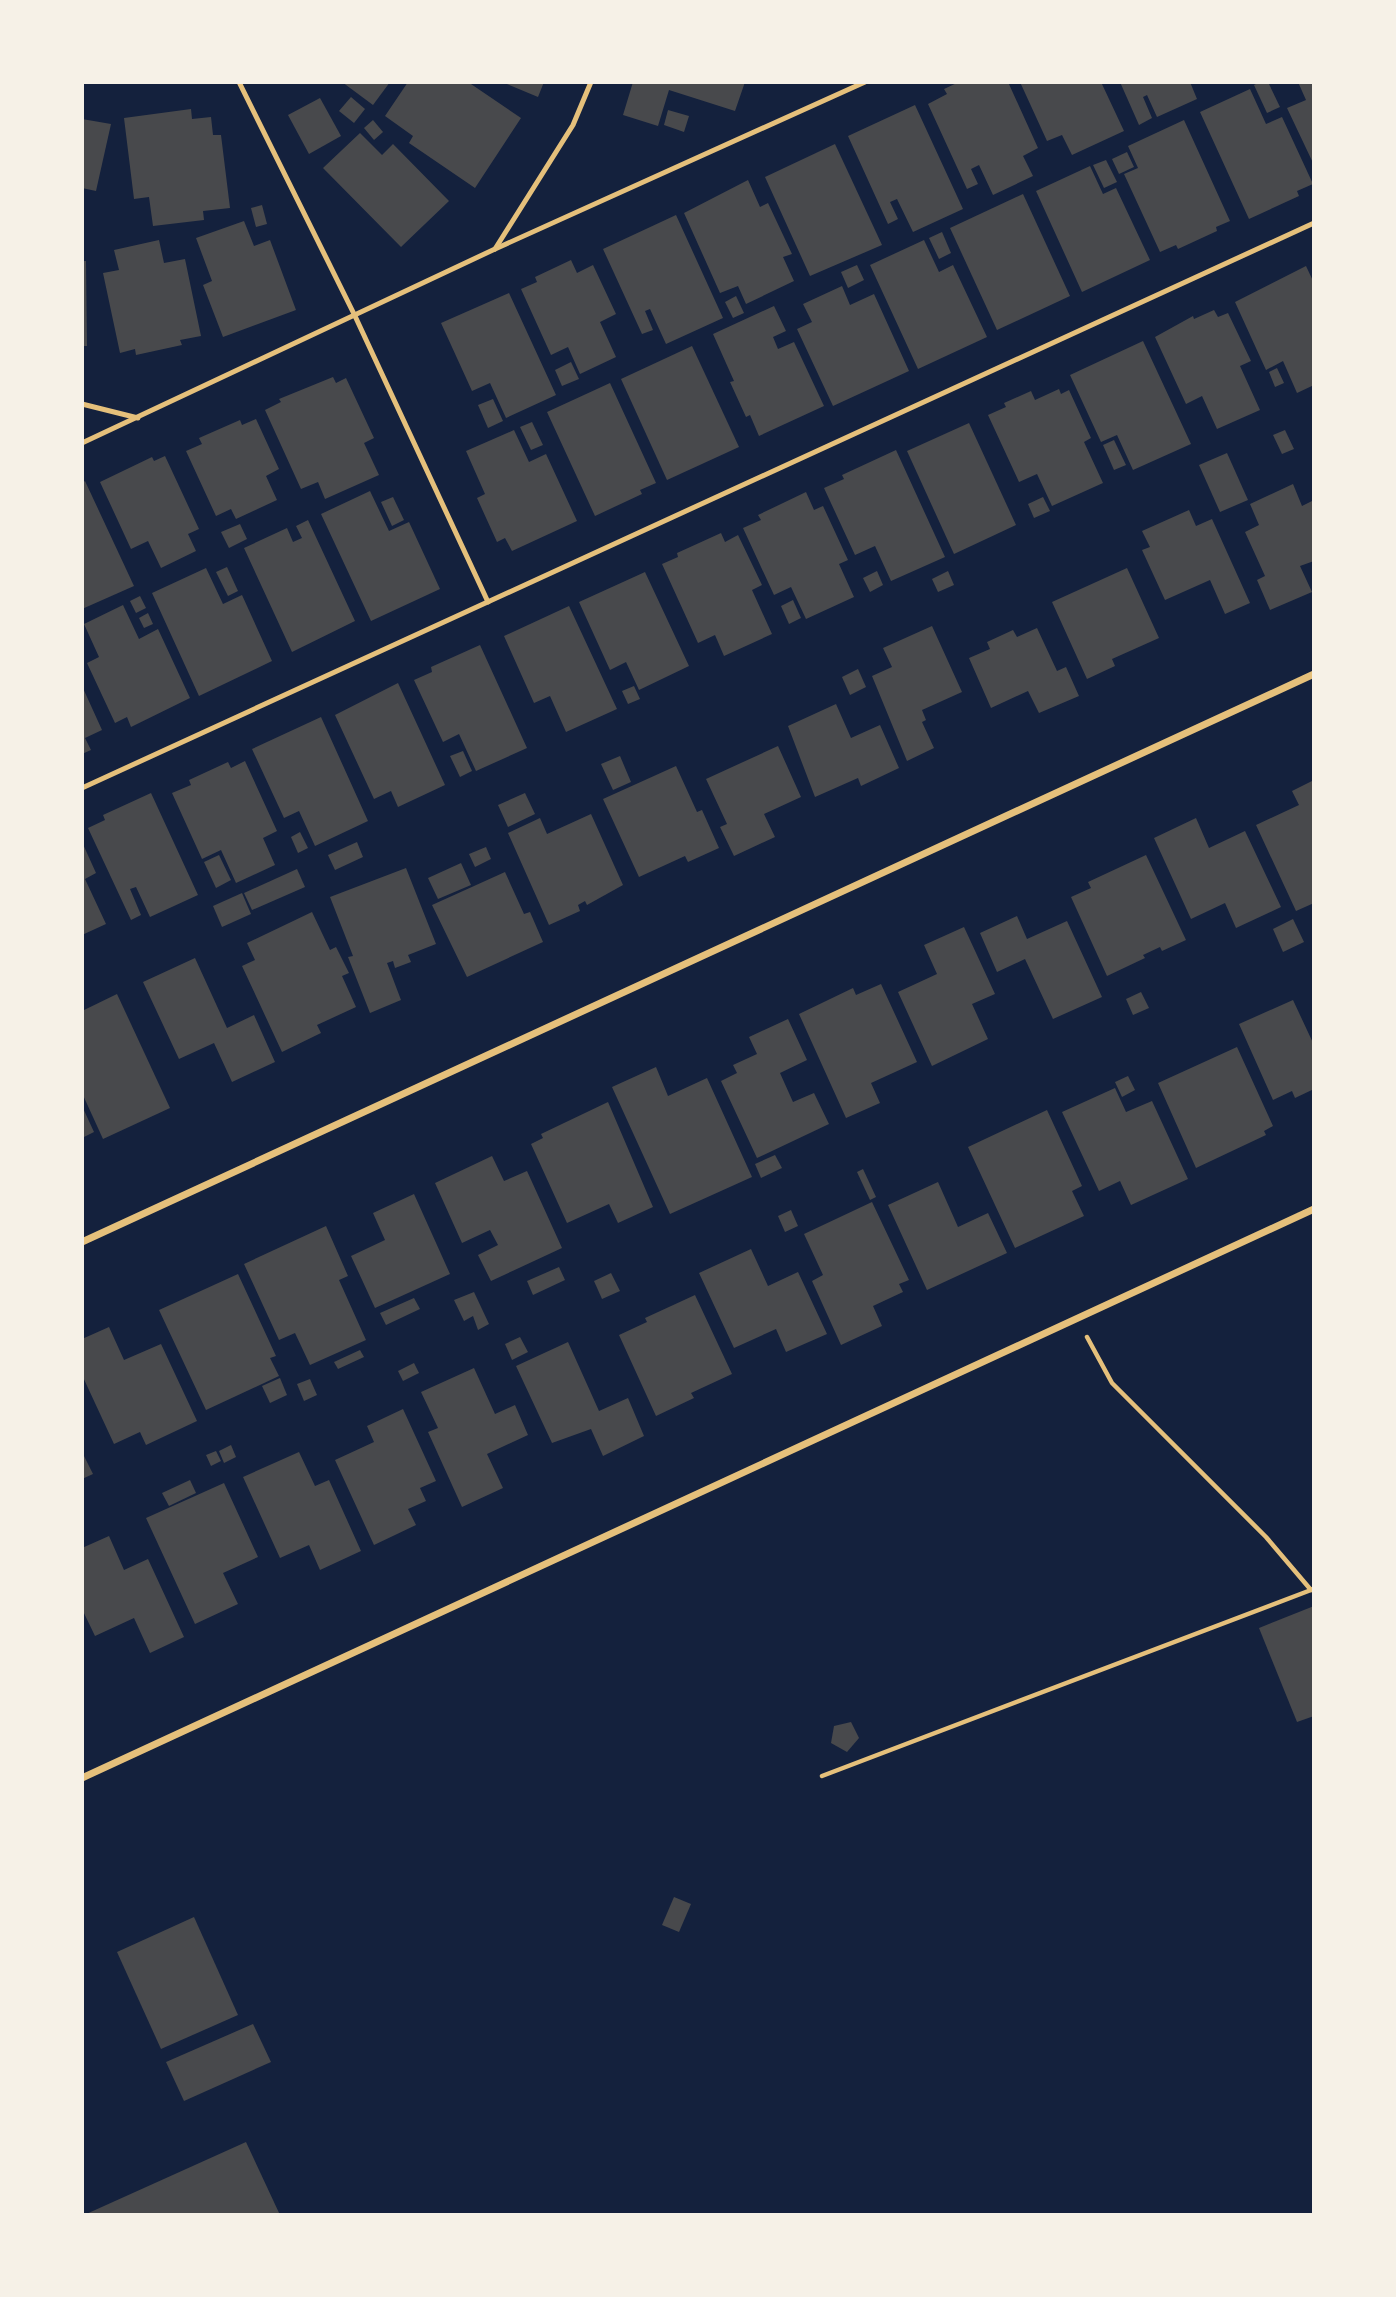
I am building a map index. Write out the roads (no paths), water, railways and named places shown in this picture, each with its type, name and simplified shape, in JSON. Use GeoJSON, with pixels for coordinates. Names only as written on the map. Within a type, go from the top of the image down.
{"type":"FeatureCollection","features":[{"type":"Feature","properties":{"kind":"street"},"geometry":{"type":"LineString","coordinates":[[82,1242],[1314,674]]}},
{"type":"Feature","properties":{"kind":"street"},"geometry":{"type":"LineString","coordinates":[[82,1777],[1314,1209]]}},
{"type":"Feature","properties":{"kind":"lane"},"geometry":{"type":"LineString","coordinates":[[239,82],[355,316],[488,602]]}},
{"type":"Feature","properties":{"kind":"lane"},"geometry":{"type":"LineString","coordinates":[[495,249],[573,125],[592,82]]}},
{"type":"Feature","properties":{"kind":"lane"},"geometry":{"type":"LineString","coordinates":[[82,443],[495,249],[865,82]]}},
{"type":"Feature","properties":{"kind":"lane"},"geometry":{"type":"LineString","coordinates":[[82,788],[1314,223]]}},
{"type":"Feature","properties":{"kind":"lane"},"geometry":{"type":"LineString","coordinates":[[82,404],[138,418]]}}]}
